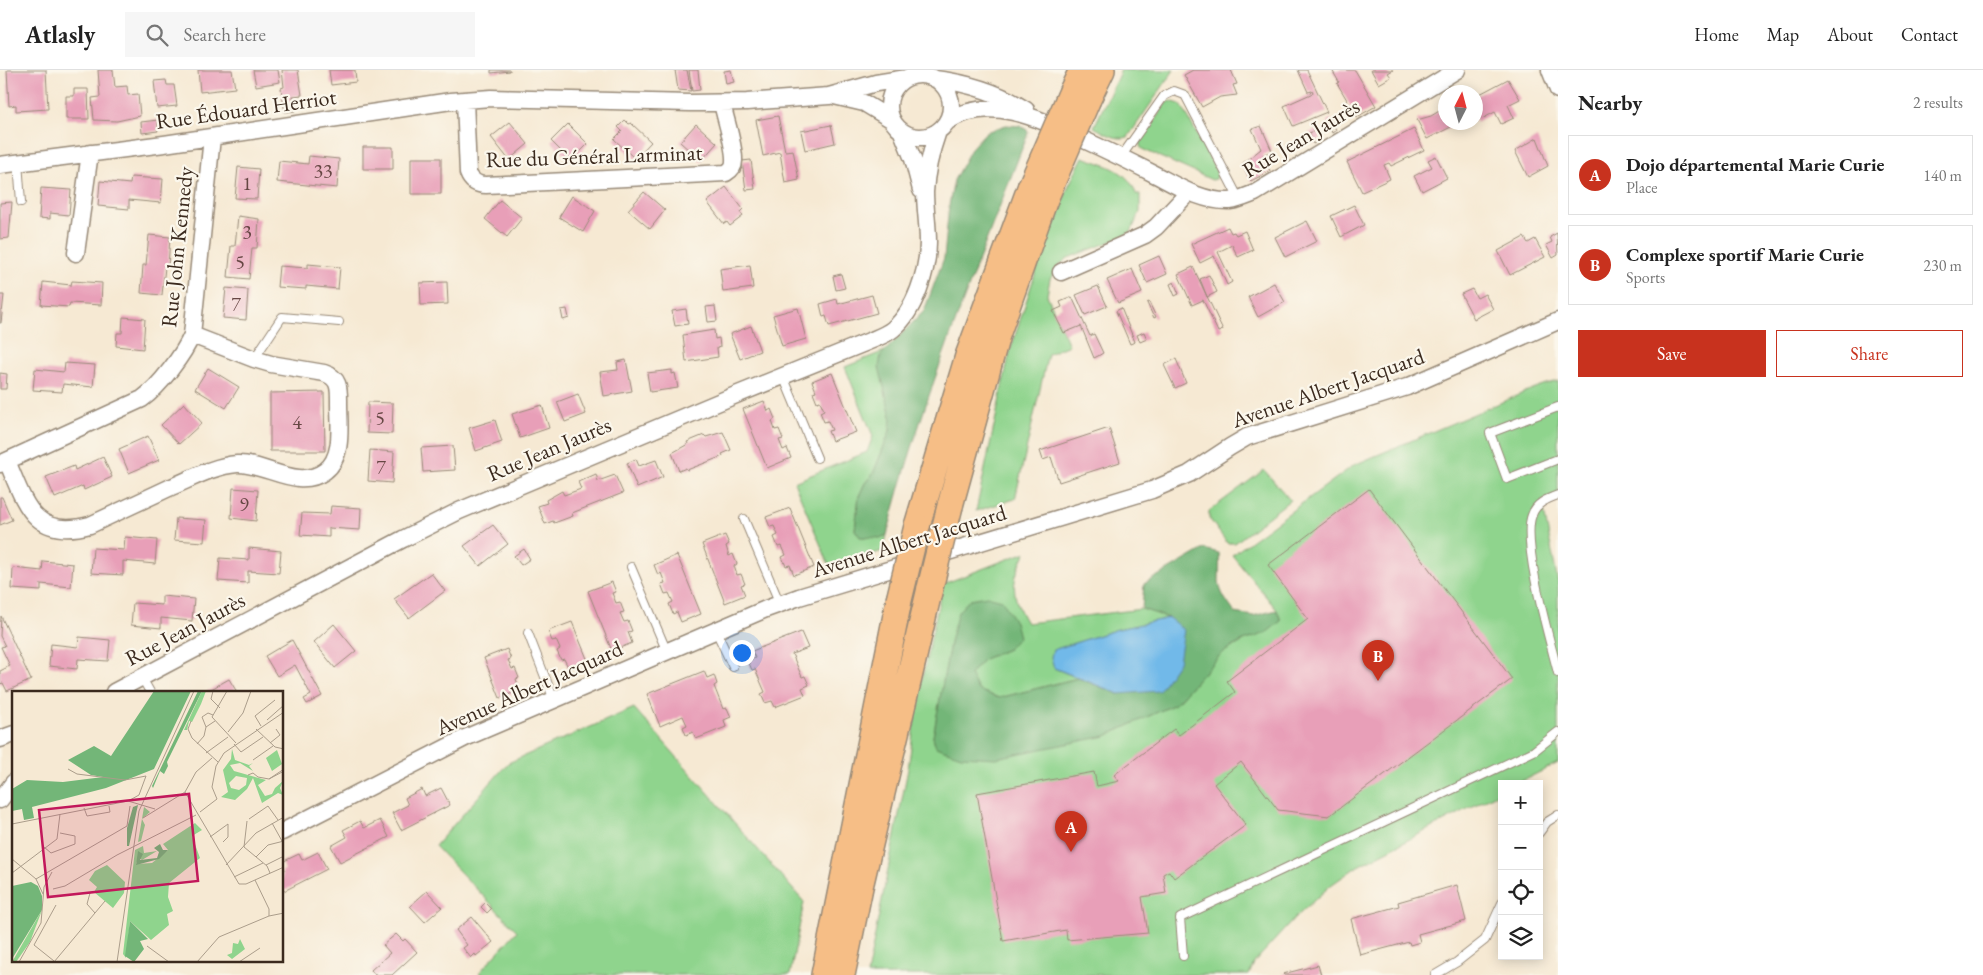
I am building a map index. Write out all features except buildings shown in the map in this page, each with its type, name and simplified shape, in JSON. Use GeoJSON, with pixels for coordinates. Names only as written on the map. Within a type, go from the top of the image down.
{"type":"FeatureCollection","features":[{"type":"Feature","properties":{"kind":"main road"},"geometry":{"type":"LineString","coordinates":[[824,975],[899,600],[917,526],[959,382],[992,288],[1038,194],[1081,87],[1102,70]]}},
{"type":"Feature","properties":{"kind":"main road"},"geometry":{"type":"LineString","coordinates":[[842,975],[904,693],[950,506],[1038,194]]}},
{"type":"Feature","properties":{"kind":"street","name":"Rue Jean Jaurès"},"geometry":{"type":"LineString","coordinates":[[1190,192],[1212,199],[1239,199],[1255,193],[1457,70]]}},
{"type":"Feature","properties":{"kind":"street"},"geometry":{"type":"LineString","coordinates":[[1550,70],[1558,90]]}},
{"type":"Feature","properties":{"kind":"street"},"geometry":{"type":"LineString","coordinates":[[1042,120],[1015,112],[991,109],[969,111],[920,137],[912,136],[897,126],[889,106],[891,94],[898,84],[907,78],[919,75],[936,75],[963,82],[1012,101],[1042,120],[1190,192],[1156,227],[1140,237],[1061,272]]}},
{"type":"Feature","properties":{"kind":"street"},"geometry":{"type":"LineString","coordinates":[[936,75],[946,89],[950,99],[951,110],[943,126]]}},
{"type":"Feature","properties":{"kind":"street","name":"Rue Édouard Herriot"},"geometry":{"type":"LineString","coordinates":[[0,165],[212,137],[465,100],[498,98],[722,103],[829,96],[907,78]]}},
{"type":"Feature","properties":{"kind":"street","name":"Rue Édouard Herriot"},"geometry":{"type":"LineString","coordinates":[[829,96],[864,103],[897,126]]}},
{"type":"Feature","properties":{"kind":"street","name":"Rue du Général Larminat"},"geometry":{"type":"LineString","coordinates":[[465,100],[468,173],[470,179],[475,183],[486,185],[726,173],[731,171],[734,156],[722,103]]}},
{"type":"Feature","properties":{"kind":"street","name":"Rue Jean Jaurès"},"geometry":{"type":"LineString","coordinates":[[897,126],[913,159],[925,204]]}},
{"type":"Feature","properties":{"kind":"street","name":"Rue Jean Jaurès"},"geometry":{"type":"LineString","coordinates":[[116,691],[459,511],[872,340],[892,330],[899,324],[921,284],[927,262],[928,239],[925,204],[927,170],[943,126]]}},
{"type":"Feature","properties":{"kind":"street","name":"Rue John Kennedy"},"geometry":{"type":"LineString","coordinates":[[4,463],[142,399],[156,388],[186,346],[192,335],[212,137]]}},
{"type":"Feature","properties":{"kind":"street"},"geometry":{"type":"LineString","coordinates":[[76,253],[90,153]]}},
{"type":"Feature","properties":{"kind":"street","name":"Avenue Albert Jacquard"},"geometry":{"type":"LineString","coordinates":[[284,831],[465,738],[780,604],[1152,490],[1189,474],[1247,437],[1407,387],[1558,321]]}},
{"type":"Feature","properties":{"kind":"street"},"geometry":{"type":"LineString","coordinates":[[4,463],[29,511],[44,522],[71,528],[90,524],[204,473],[225,466],[246,465],[300,478],[319,475],[332,465],[337,451],[339,392],[336,380],[324,374],[254,359],[192,335]]}},
{"type":"Feature","properties":{"kind":"street"},"geometry":{"type":"LineString","coordinates":[[0,740],[12,735]]}},
{"type":"Feature","properties":{"kind":"street"},"geometry":{"type":"LineString","coordinates":[[0,800],[12,785]]}},
{"type":"Feature","properties":{"kind":"lane"},"geometry":{"type":"LineString","coordinates":[[1121,157],[1164,96],[1174,91],[1185,95],[1239,199]]}},
{"type":"Feature","properties":{"kind":"lane"},"geometry":{"type":"LineString","coordinates":[[18,162],[22,202]]}},
{"type":"Feature","properties":{"kind":"lane"},"geometry":{"type":"LineString","coordinates":[[254,359],[282,317],[339,322]]}},
{"type":"Feature","properties":{"kind":"lane"},"geometry":{"type":"LineString","coordinates":[[783,376],[817,458]]}},
{"type":"Feature","properties":{"kind":"lane"},"geometry":{"type":"LineString","coordinates":[[1558,407],[1490,433],[1507,479],[1558,459]]}},
{"type":"Feature","properties":{"kind":"lane"},"geometry":{"type":"LineString","coordinates":[[1558,495],[1542,501],[1531,515],[1529,547],[1558,674]]}},
{"type":"Feature","properties":{"kind":"lane"},"geometry":{"type":"LineString","coordinates":[[744,519],[780,604]]}},
{"type":"Feature","properties":{"kind":"lane"},"geometry":{"type":"LineString","coordinates":[[631,567],[666,652]]}},
{"type":"Feature","properties":{"kind":"lane"},"geometry":{"type":"LineString","coordinates":[[716,631],[733,667]]}},
{"type":"Feature","properties":{"kind":"lane"},"geometry":{"type":"LineString","coordinates":[[528,633],[554,700]]}},
{"type":"Feature","properties":{"kind":"lane"},"geometry":{"type":"LineString","coordinates":[[142,678],[149,691]]}},
{"type":"Feature","properties":{"kind":"lane"},"geometry":{"type":"LineString","coordinates":[[1183,956],[1180,918],[1534,751],[1558,732]]}},
{"type":"Feature","properties":{"kind":"lane"},"geometry":{"type":"LineString","coordinates":[[1543,827],[1558,815]]}},
{"type":"Feature","properties":{"kind":"lane"},"geometry":{"type":"LineString","coordinates":[[1435,975],[1457,962],[1485,940],[1498,912]]}},
{"type":"Feature","properties":{"kind":"green space"},"geometry":{"type":"Polygon","coordinates":[[[1121,70],[1174,70],[1128,137],[1124,138],[1111,136],[1094,127],[1121,70]]]}},
{"type":"Feature","properties":{"kind":"green space"},"geometry":{"type":"Polygon","coordinates":[[[1170,101],[1180,104],[1183,108],[1216,170],[1216,179],[1212,180],[1142,149],[1140,146],[1140,142],[1166,103],[1170,101]]]}},
{"type":"Feature","properties":{"kind":"green space"},"geometry":{"type":"Polygon","coordinates":[[[1006,125],[1020,126],[1027,130],[1028,133],[934,383],[901,484],[887,535],[880,538],[860,537],[855,530],[859,496],[865,483],[873,474],[890,431],[891,416],[879,367],[881,355],[924,311],[944,258],[949,205],[954,180],[972,147],[986,132],[1006,125]]]}},
{"type":"Feature","properties":{"kind":"green space"},"geometry":{"type":"Polygon","coordinates":[[[1083,157],[1108,166],[1128,179],[1136,194],[1140,194],[1140,212],[1131,232],[1068,258],[1058,266],[1050,279],[1047,295],[1069,345],[1048,354],[1015,499],[976,511],[1010,351],[1040,259],[1069,185],[1083,157]]]}},
{"type":"Feature","properties":{"kind":"green space"},"geometry":{"type":"Polygon","coordinates":[[[887,350],[881,355],[883,382],[891,416],[890,431],[873,474],[865,483],[859,496],[855,530],[880,538],[887,535],[883,551],[830,567],[794,482],[867,452],[873,436],[845,367],[887,350]]]}},
{"type":"Feature","properties":{"kind":"green space"},"geometry":{"type":"Polygon","coordinates":[[[1558,381],[1558,495],[1542,501],[1558,583],[1558,763],[1524,780],[1498,780],[1498,793],[1358,866],[1331,885],[1295,918],[1254,963],[1249,975],[867,975],[908,769],[918,697],[943,584],[1026,552],[1017,571],[1014,588],[1021,613],[1027,623],[1142,609],[1169,618],[1118,629],[1053,650],[1054,668],[1078,678],[999,698],[978,690],[970,674],[984,659],[1008,649],[951,639],[933,737],[936,747],[1080,740],[1106,736],[1175,704],[1222,653],[1281,621],[1277,610],[1232,555],[1354,465],[1542,385],[1558,381]]]}},
{"type":"Feature","properties":{"kind":"green space"},"geometry":{"type":"Polygon","coordinates":[[[1264,470],[1290,500],[1235,543],[1227,543],[1209,518],[1209,511],[1264,470]]]}},
{"type":"Feature","properties":{"kind":"green space"},"geometry":{"type":"Polygon","coordinates":[[[1204,549],[1219,553],[1219,581],[1221,590],[1235,613],[1253,616],[1277,610],[1281,621],[1266,633],[1241,642],[1222,653],[1175,704],[1106,736],[996,758],[961,756],[936,747],[933,737],[951,638],[958,612],[970,599],[987,596],[1002,600],[1015,622],[1019,637],[1008,649],[984,659],[970,674],[978,690],[999,698],[1078,678],[1119,694],[1169,618],[1142,609],[1144,584],[1204,549]]]}},
{"type":"Feature","properties":{"kind":"green space"},"geometry":{"type":"Polygon","coordinates":[[[634,708],[804,902],[790,975],[482,975],[479,973],[517,931],[435,846],[508,763],[634,708]]]}},
{"type":"Feature","properties":{"kind":"water"},"geometry":{"type":"Polygon","coordinates":[[[1169,618],[1184,630],[1179,662],[1159,691],[1119,694],[1054,668],[1051,657],[1053,650],[1118,629],[1169,618]]]}},
{"type":"Feature","properties":{"kind":"place","name":"Complexe sportif Marie Curie"},"geometry":{"type":"Point","coordinates":[1378,681]}},
{"type":"Feature","properties":{"kind":"place","name":"Dojo départemental Marie Curie"},"geometry":{"type":"Point","coordinates":[1071,852]}}]}
